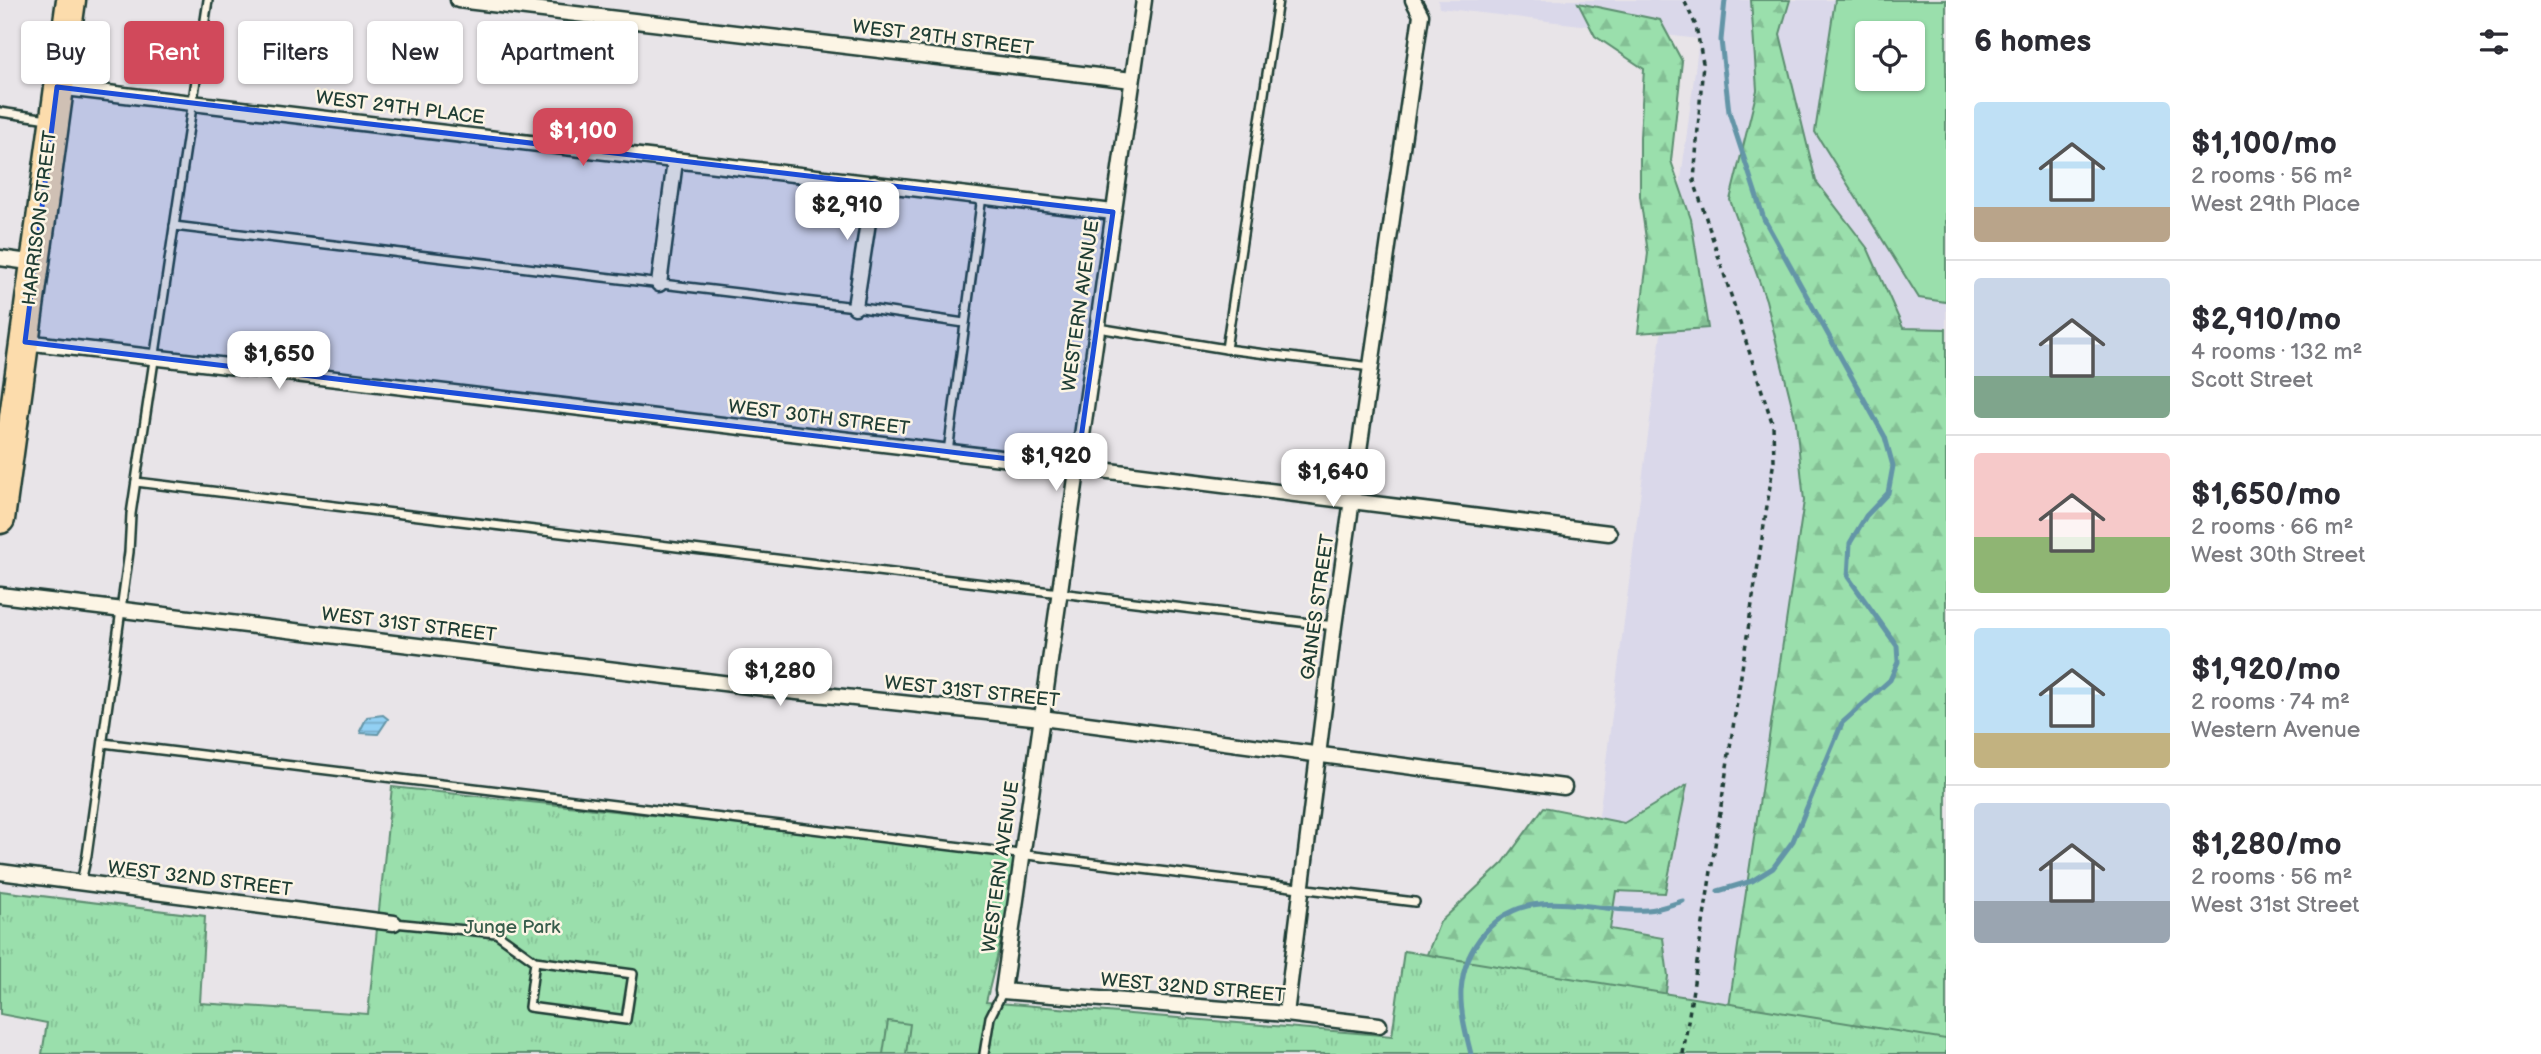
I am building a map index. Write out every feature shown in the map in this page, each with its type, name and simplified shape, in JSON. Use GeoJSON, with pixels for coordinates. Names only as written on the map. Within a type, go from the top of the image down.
{"type":"FeatureCollection","features":[{"type":"Feature","properties":{"kind":"highway","name":"HARRISON STREET"},"geometry":{"type":"LineString","coordinates":[[0,519],[12,402],[25,342],[57,87],[71,0]]}},
{"type":"Feature","properties":{"kind":"street","name":"WEST 29TH STREET"},"geometry":{"type":"LineString","coordinates":[[458,0],[1132,80]]}},
{"type":"Feature","properties":{"kind":"street","name":"WESTERN AVENUE"},"geometry":{"type":"LineString","coordinates":[[1003,991],[1143,0]]}},
{"type":"Feature","properties":{"kind":"street","name":"GAINES STREET"},"geometry":{"type":"LineString","coordinates":[[1286,1014],[1334,626],[1421,15],[1413,0]]}},
{"type":"Feature","properties":{"kind":"street","name":"WEST 29TH PLACE"},"geometry":{"type":"LineString","coordinates":[[57,87],[1114,212]]}},
{"type":"Feature","properties":{"kind":"street"},"geometry":{"type":"LineString","coordinates":[[659,284],[675,161]]}},
{"type":"Feature","properties":{"kind":"street"},"geometry":{"type":"LineString","coordinates":[[855,306],[874,183]]}},
{"type":"Feature","properties":{"kind":"street"},"geometry":{"type":"LineString","coordinates":[[0,258],[36,263]]}},
{"type":"Feature","properties":{"kind":"street","name":"WEST 30TH STREET"},"geometry":{"type":"LineString","coordinates":[[25,342],[1609,533]]}},
{"type":"Feature","properties":{"kind":"street","name":"WEST 31ST STREET"},"geometry":{"type":"LineString","coordinates":[[0,594],[775,689],[1042,718],[1564,787]]}},
{"type":"Feature","properties":{"kind":"street","name":"WEST 32ND STREET"},"geometry":{"type":"LineString","coordinates":[[0,872],[394,923]]}},
{"type":"Feature","properties":{"kind":"street","name":"WEST 32ND STREET"},"geometry":{"type":"LineString","coordinates":[[1003,991],[1286,1014],[1379,1025]]}},
{"type":"Feature","properties":{"kind":"lane"},"geometry":{"type":"LineString","coordinates":[[81,883],[88,855],[136,482],[208,0]]}},
{"type":"Feature","properties":{"kind":"lane"},"geometry":{"type":"LineString","coordinates":[[1226,348],[1278,0]]}},
{"type":"Feature","properties":{"kind":"lane"},"geometry":{"type":"LineString","coordinates":[[0,112],[53,120]]}},
{"type":"Feature","properties":{"kind":"lane"},"geometry":{"type":"LineString","coordinates":[[948,453],[982,196]]}},
{"type":"Feature","properties":{"kind":"lane"},"geometry":{"type":"LineString","coordinates":[[174,226],[855,306],[964,323]]}},
{"type":"Feature","properties":{"kind":"lane"},"geometry":{"type":"LineString","coordinates":[[1097,328],[1371,367]]}},
{"type":"Feature","properties":{"kind":"lane"},"geometry":{"type":"LineString","coordinates":[[136,482],[1334,626]]}},
{"type":"Feature","properties":{"kind":"lane"},"geometry":{"type":"LineString","coordinates":[[103,743],[1415,902]]}},
{"type":"Feature","properties":{"kind":"lane"},"geometry":{"type":"LineString","coordinates":[[394,923],[496,933],[535,961],[633,974],[626,1020],[529,1007],[535,961]]}},
{"type":"Feature","properties":{"kind":"lane"},"geometry":{"type":"LineString","coordinates":[[985,1054],[990,1017],[1003,991]]}},
{"type":"Feature","properties":{"kind":"path"},"geometry":{"type":"LineString","coordinates":[[1683,1054],[1774,460],[1773,425],[1694,181],[1703,63],[1696,26],[1684,0]]}},
{"type":"Feature","properties":{"kind":"highlighted area"},"geometry":{"type":"Polygon","coordinates":[[[57,87],[1113,212],[1077,467],[25,342],[57,87]]]}},
{"type":"Feature","properties":{"kind":"shaded area"},"geometry":{"type":"Polygon","coordinates":[[[1438,0],[1946,0],[1946,1039],[1578,979],[1699,39],[1439,8],[1438,0]]]}},
{"type":"Feature","properties":{"kind":"green space"},"geometry":{"type":"Polygon","coordinates":[[[1751,0],[1790,0],[1780,34],[1816,181],[1868,249],[1903,328],[1946,329],[1946,1054],[1722,1054],[1804,501],[1796,422],[1766,300],[1730,200],[1757,90],[1751,0]]]}},
{"type":"Feature","properties":{"kind":"green space"},"geometry":{"type":"Polygon","coordinates":[[[1835,0],[1946,0],[1946,302],[1919,298],[1815,132],[1835,0]]]}},
{"type":"Feature","properties":{"kind":"green space"},"geometry":{"type":"Polygon","coordinates":[[[1578,3],[1660,20],[1682,61],[1671,161],[1691,219],[1708,328],[1638,333],[1648,253],[1640,196],[1644,69],[1595,36],[1578,3]]]}},
{"type":"Feature","properties":{"kind":"green space"},"geometry":{"type":"Polygon","coordinates":[[[1687,785],[1665,893],[1616,891],[1610,929],[1663,938],[1668,976],[1658,1054],[1387,1054],[1440,922],[1503,863],[1544,807],[1624,823],[1687,785]]]}},
{"type":"Feature","properties":{"kind":"green space","name":"Junge Park"},"geometry":{"type":"Polygon","coordinates":[[[392,787],[1022,855],[986,1002],[1392,1036],[1404,951],[1946,1039],[1946,1054],[42,1054],[47,1023],[0,1014],[0,891],[205,916],[200,1003],[368,1014],[392,787]]]}},
{"type":"Feature","properties":{"kind":"green space"},"geometry":{"type":"Polygon","coordinates":[[[888,1021],[910,1024],[906,1054],[883,1054],[888,1021]]]}},
{"type":"Feature","properties":{"kind":"water"},"geometry":{"type":"Polygon","coordinates":[[[383,715],[388,719],[378,734],[361,733],[367,717],[383,715]]]}},
{"type":"Feature","properties":{"kind":"waterway"},"geometry":{"type":"LineString","coordinates":[[1718,891],[1752,881],[1773,868],[1793,841],[1842,723],[1890,680],[1898,662],[1897,646],[1848,577],[1850,543],[1866,516],[1888,493],[1893,466],[1885,437],[1764,219],[1729,112],[1721,40],[1725,0]]}},
{"type":"Feature","properties":{"kind":"waterway"},"geometry":{"type":"LineString","coordinates":[[1471,1054],[1461,1007],[1463,975],[1475,945],[1496,922],[1509,913],[1540,904],[1634,910],[1656,909],[1683,901]]}}]}
